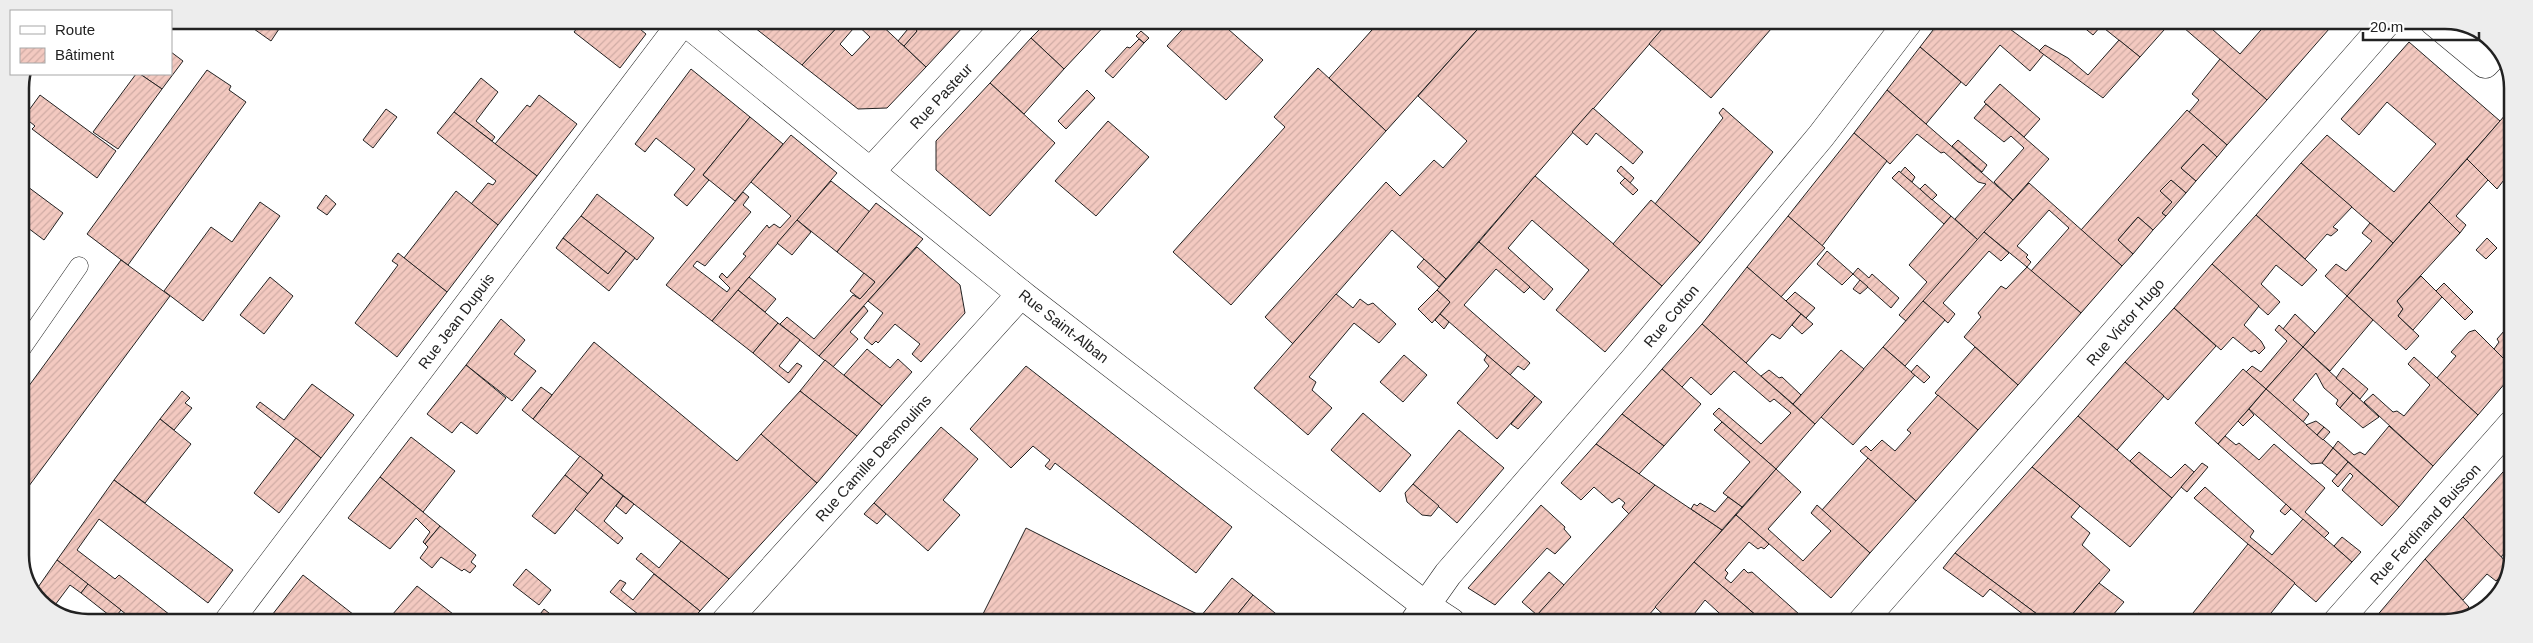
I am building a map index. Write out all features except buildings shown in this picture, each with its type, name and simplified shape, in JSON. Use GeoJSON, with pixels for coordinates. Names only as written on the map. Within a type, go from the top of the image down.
{"type":"FeatureCollection","features":[{"type":"Feature","properties":{"kind":"street","name":"Rue Jean Dupuis"},"geometry":{"type":"LineString","coordinates":[[234,614],[678,29]]}},
{"type":"Feature","properties":{"kind":"street","name":"Rue Saint-Alban"},"geometry":{"type":"LineString","coordinates":[[694,29],[1420,614]]}},
{"type":"Feature","properties":{"kind":"street","name":"Rue Pasteur"},"geometry":{"type":"LineString","coordinates":[[871,171],[1002,29]]}},
{"type":"Feature","properties":{"kind":"street","name":"Rue Cotton"},"geometry":{"type":"LineString","coordinates":[[1420,614],[1448,574],[1633,361],[1821,136],[1903,29]]}},
{"type":"Feature","properties":{"kind":"street","name":"Rue Victor Hugo"},"geometry":{"type":"LineString","coordinates":[[1870,614],[2381,29]]}},
{"type":"Feature","properties":{"kind":"street"},"geometry":{"type":"LineString","coordinates":[[2443,29],[2485,64],[2494,55]]}},
{"type":"Feature","properties":{"kind":"street","name":"Rue Camille Desmoulins"},"geometry":{"type":"LineString","coordinates":[[733,614],[1021,294]]}},
{"type":"Feature","properties":{"kind":"street","name":"Rue Ferdinand Buisson"},"geometry":{"type":"LineString","coordinates":[[2344,614],[2504,433]]}},
{"type":"Feature","properties":{"kind":"lane"},"geometry":{"type":"LineString","coordinates":[[29,338],[79,266]]}}]}
